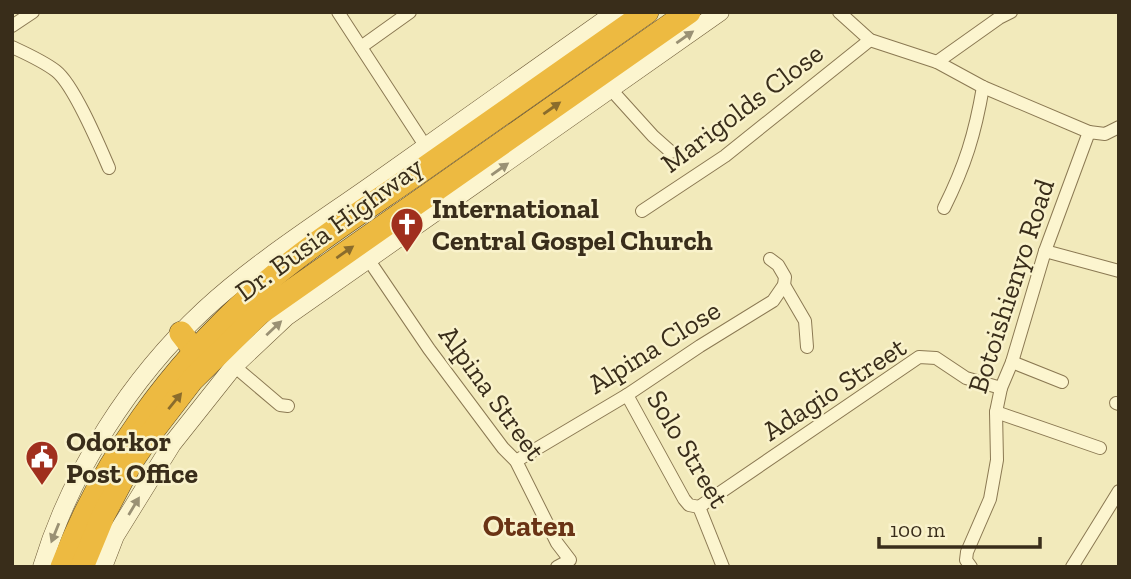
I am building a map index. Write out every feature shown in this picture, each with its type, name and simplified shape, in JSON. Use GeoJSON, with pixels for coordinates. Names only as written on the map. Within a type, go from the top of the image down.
{"type":"FeatureCollection","features":[{"type":"Feature","properties":{"kind":"highway","name":"Dr. Busia Highway"},"geometry":{"type":"LineString","coordinates":[[62,567],[106,474],[159,393],[188,342],[283,270],[647,12]]}},
{"type":"Feature","properties":{"kind":"highway","name":"Dr. Busia Highway"},"geometry":{"type":"LineString","coordinates":[[82,567],[103,516],[132,461],[192,380],[260,313],[391,221],[605,82],[689,12]]}},
{"type":"Feature","properties":{"kind":"highway"},"geometry":{"type":"LineString","coordinates":[[391,221],[417,227]]}},
{"type":"Feature","properties":{"kind":"street"},"geometry":{"type":"LineString","coordinates":[[12,26],[33,12]]}},
{"type":"Feature","properties":{"kind":"street"},"geometry":{"type":"LineString","coordinates":[[338,12],[426,146]]}},
{"type":"Feature","properties":{"kind":"street"},"geometry":{"type":"LineString","coordinates":[[361,47],[410,12]]}},
{"type":"Feature","properties":{"kind":"street","name":"Dr. Busia Highway"},"geometry":{"type":"LineString","coordinates":[[42,567],[73,488],[108,426],[143,377],[188,342],[205,309],[267,260],[616,12]]}},
{"type":"Feature","properties":{"kind":"street","name":"Dr. Busia Highway"},"geometry":{"type":"LineString","coordinates":[[103,567],[115,536],[172,444],[234,366],[286,317],[417,227],[605,82],[720,12]]}},
{"type":"Feature","properties":{"kind":"street"},"geometry":{"type":"LineString","coordinates":[[839,12],[870,40],[937,62],[983,87],[1089,132],[1105,134],[1119,127]]}},
{"type":"Feature","properties":{"kind":"street"},"geometry":{"type":"LineString","coordinates":[[937,62],[1011,12]]}},
{"type":"Feature","properties":{"kind":"street","name":"Marigolds Close"},"geometry":{"type":"LineString","coordinates":[[642,211],[724,156],[870,40]]}},
{"type":"Feature","properties":{"kind":"street"},"geometry":{"type":"LineString","coordinates":[[12,47],[57,72],[66,83],[95,135],[109,168]]}},
{"type":"Feature","properties":{"kind":"street"},"geometry":{"type":"LineString","coordinates":[[605,82],[653,136],[671,152]]}},
{"type":"Feature","properties":{"kind":"street"},"geometry":{"type":"LineString","coordinates":[[944,208],[963,170],[971,146],[983,87]]}},
{"type":"Feature","properties":{"kind":"street","name":"Botoishienyo Road"},"geometry":{"type":"LineString","coordinates":[[971,567],[966,560],[967,552],[990,499],[994,473],[996,412],[1001,388],[1012,362],[1045,251],[1089,132]]}},
{"type":"Feature","properties":{"kind":"street"},"geometry":{"type":"LineString","coordinates":[[1045,251],[1119,271]]}},
{"type":"Feature","properties":{"kind":"street","name":"Alpina Street"},"geometry":{"type":"LineString","coordinates":[[368,259],[438,360],[503,448],[516,461],[556,543],[570,560],[557,567]]}},
{"type":"Feature","properties":{"kind":"street"},"geometry":{"type":"LineString","coordinates":[[769,259],[778,265],[785,277],[784,285],[805,321],[807,347]]}},
{"type":"Feature","properties":{"kind":"street","name":"Alpina Close"},"geometry":{"type":"LineString","coordinates":[[516,461],[627,395],[766,306],[784,285]]}},
{"type":"Feature","properties":{"kind":"street","name":"Adagio Street"},"geometry":{"type":"LineString","coordinates":[[699,507],[919,358],[936,358],[966,378],[1001,388]]}},
{"type":"Feature","properties":{"kind":"street"},"geometry":{"type":"LineString","coordinates":[[1012,362],[1062,382]]}},
{"type":"Feature","properties":{"kind":"street"},"geometry":{"type":"LineString","coordinates":[[234,366],[280,405],[288,406]]}},
{"type":"Feature","properties":{"kind":"street","name":"Solo Street"},"geometry":{"type":"LineString","coordinates":[[627,395],[684,499],[689,505],[699,507],[723,567]]}},
{"type":"Feature","properties":{"kind":"street"},"geometry":{"type":"LineString","coordinates":[[996,412],[1100,448]]}},
{"type":"Feature","properties":{"kind":"street"},"geometry":{"type":"LineString","coordinates":[[1072,567],[1119,491]]}},
{"type":"Feature","properties":{"kind":"place","name":"International Central Gospel Church"},"geometry":{"type":"Point","coordinates":[407,254]}},
{"type":"Feature","properties":{"kind":"place","name":"Odorkor Post Office"},"geometry":{"type":"Point","coordinates":[42,487]}},
{"type":"Feature","properties":{"kind":"district","name":"Otaten"},"geometry":{"type":"Point","coordinates":[529,526]}}]}
